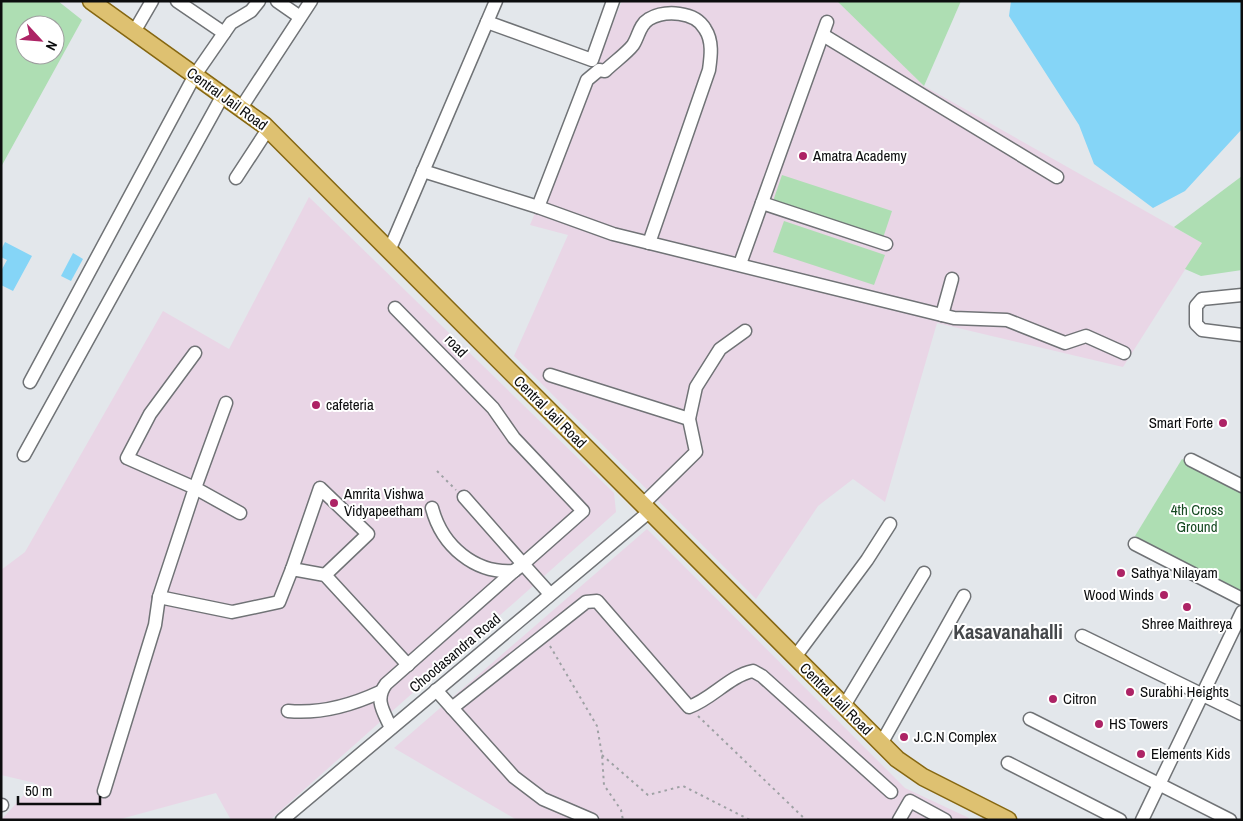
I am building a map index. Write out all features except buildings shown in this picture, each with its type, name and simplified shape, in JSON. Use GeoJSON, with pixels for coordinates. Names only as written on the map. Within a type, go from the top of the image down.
{"type":"FeatureCollection","features":[{"type":"Feature","properties":{"kind":"main road","name":"Central Jail Road"},"geometry":{"type":"LineString","coordinates":[[91,1],[268,129],[897,759],[923,777],[1008,820]]}},
{"type":"Feature","properties":{"kind":"street"},"geometry":{"type":"LineString","coordinates":[[134,32],[152,1]]}},
{"type":"Feature","properties":{"kind":"street"},"geometry":{"type":"LineString","coordinates":[[176,1],[224,33]]}},
{"type":"Feature","properties":{"kind":"street"},"geometry":{"type":"LineString","coordinates":[[30,382],[194,75],[231,23],[251,11],[259,1]]}},
{"type":"Feature","properties":{"kind":"street"},"geometry":{"type":"LineString","coordinates":[[241,108],[311,1]]}},
{"type":"Feature","properties":{"kind":"street"},"geometry":{"type":"LineString","coordinates":[[389,251],[496,1]]}},
{"type":"Feature","properties":{"kind":"street"},"geometry":{"type":"LineString","coordinates":[[487,22],[592,60],[614,1]]}},
{"type":"Feature","properties":{"kind":"street"},"geometry":{"type":"LineString","coordinates":[[283,3],[300,17]]}},
{"type":"Feature","properties":{"kind":"street"},"geometry":{"type":"LineString","coordinates":[[538,207],[587,80],[599,70],[605,71],[633,45],[641,26],[648,20],[659,15],[672,13],[686,16],[698,21],[705,28],[710,41],[709,70],[649,243]]}},
{"type":"Feature","properties":{"kind":"street"},"geometry":{"type":"LineString","coordinates":[[740,264],[827,22]]}},
{"type":"Feature","properties":{"kind":"street"},"geometry":{"type":"LineString","coordinates":[[823,35],[1057,178]]}},
{"type":"Feature","properties":{"kind":"street"},"geometry":{"type":"LineString","coordinates":[[24,455],[223,95]]}},
{"type":"Feature","properties":{"kind":"street"},"geometry":{"type":"LineString","coordinates":[[236,178],[268,129]]}},
{"type":"Feature","properties":{"kind":"street"},"geometry":{"type":"LineString","coordinates":[[423,171],[538,207],[613,234],[942,315],[970,320],[1007,320],[1065,343],[1086,336],[1124,353]]}},
{"type":"Feature","properties":{"kind":"street"},"geometry":{"type":"LineString","coordinates":[[762,203],[886,244]]}},
{"type":"Feature","properties":{"kind":"street"},"geometry":{"type":"LineString","coordinates":[[942,315],[952,279]]}},
{"type":"Feature","properties":{"kind":"street"},"geometry":{"type":"LineString","coordinates":[[1242,295],[1202,299],[1196,306],[1196,324],[1202,330],[1242,335]]}},
{"type":"Feature","properties":{"kind":"street","name":"road"},"geometry":{"type":"LineString","coordinates":[[396,308],[493,408],[514,438],[583,511],[519,567]]}},
{"type":"Feature","properties":{"kind":"street"},"geometry":{"type":"LineString","coordinates":[[550,375],[689,419],[696,387],[720,349],[745,331]]}},
{"type":"Feature","properties":{"kind":"street"},"geometry":{"type":"LineString","coordinates":[[195,354],[150,414],[127,458],[195,488],[240,513]]}},
{"type":"Feature","properties":{"kind":"street"},"geometry":{"type":"LineString","coordinates":[[104,791],[155,625],[159,597],[195,488],[226,403]]}},
{"type":"Feature","properties":{"kind":"street","name":"Choodasandra Road"},"geometry":{"type":"LineString","coordinates":[[282,820],[550,594],[645,508],[696,452],[689,419]]}},
{"type":"Feature","properties":{"kind":"street"},"geometry":{"type":"LineString","coordinates":[[1191,460],[1242,486]]}},
{"type":"Feature","properties":{"kind":"street"},"geometry":{"type":"LineString","coordinates":[[159,597],[232,612],[278,602],[292,570],[320,488],[368,534],[325,575]]}},
{"type":"Feature","properties":{"kind":"street"},"geometry":{"type":"LineString","coordinates":[[464,497],[519,567],[550,594]]}},
{"type":"Feature","properties":{"kind":"street"},"geometry":{"type":"LineString","coordinates":[[432,508],[435,519],[448,541],[470,562],[486,570],[519,567]]}},
{"type":"Feature","properties":{"kind":"street"},"geometry":{"type":"LineString","coordinates":[[795,657],[867,560],[890,524]]}},
{"type":"Feature","properties":{"kind":"street"},"geometry":{"type":"LineString","coordinates":[[1135,544],[1242,599]]}},
{"type":"Feature","properties":{"kind":"street"},"geometry":{"type":"LineString","coordinates":[[288,711],[299,712],[350,704],[380,692],[519,567]]}},
{"type":"Feature","properties":{"kind":"street"},"geometry":{"type":"LineString","coordinates":[[292,570],[325,575],[408,665]]}},
{"type":"Feature","properties":{"kind":"street"},"geometry":{"type":"LineString","coordinates":[[844,706],[924,573]]}},
{"type":"Feature","properties":{"kind":"street"},"geometry":{"type":"LineString","coordinates":[[882,744],[964,596]]}},
{"type":"Feature","properties":{"kind":"street"},"geometry":{"type":"LineString","coordinates":[[452,708],[586,602],[597,601],[690,707],[700,703],[744,673],[753,671],[770,683],[891,792]]}},
{"type":"Feature","properties":{"kind":"street"},"geometry":{"type":"LineString","coordinates":[[1142,820],[1242,612]]}},
{"type":"Feature","properties":{"kind":"street"},"geometry":{"type":"LineString","coordinates":[[1082,636],[1242,714]]}},
{"type":"Feature","properties":{"kind":"street"},"geometry":{"type":"LineString","coordinates":[[436,690],[514,778],[528,790],[592,820]]}},
{"type":"Feature","properties":{"kind":"street"},"geometry":{"type":"LineString","coordinates":[[380,692],[379,702],[391,728]]}},
{"type":"Feature","properties":{"kind":"street"},"geometry":{"type":"LineString","coordinates":[[1030,719],[1230,820]]}},
{"type":"Feature","properties":{"kind":"street"},"geometry":{"type":"LineString","coordinates":[[1008,763],[1120,820]]}},
{"type":"Feature","properties":{"kind":"street"},"geometry":{"type":"LineString","coordinates":[[899,820],[910,801],[945,820]]}},
{"type":"Feature","properties":{"kind":"path"},"geometry":{"type":"LineString","coordinates":[[437,471],[464,497]]}},
{"type":"Feature","properties":{"kind":"path"},"geometry":{"type":"LineString","coordinates":[[542,636],[565,670],[597,726],[604,785],[621,810],[623,820]]}},
{"type":"Feature","properties":{"kind":"path"},"geometry":{"type":"LineString","coordinates":[[690,707],[806,820]]}},
{"type":"Feature","properties":{"kind":"path"},"geometry":{"type":"LineString","coordinates":[[602,756],[648,795],[683,786],[750,820]]}},
{"type":"Feature","properties":{"kind":"shaded area","name":"Amatra Academy"},"geometry":{"type":"Polygon","coordinates":[[[622,1],[837,1],[924,86],[1202,243],[1123,367],[937,323],[885,502],[853,479],[818,506],[756,599],[514,356],[568,235],[530,225],[622,1]]]}},
{"type":"Feature","properties":{"kind":"shaded area","name":"Amrita Vishwa Vidyapeetham"},"geometry":{"type":"Polygon","coordinates":[[[309,197],[614,493],[616,512],[270,820],[231,820],[216,793],[117,820],[1,820],[35,783],[1,775],[1,570],[25,552],[163,311],[229,349],[309,197]]]}},
{"type":"Feature","properties":{"kind":"shaded area"},"geometry":{"type":"Polygon","coordinates":[[[647,529],[905,788],[969,818],[968,820],[517,820],[394,748],[647,529]]]}},
{"type":"Feature","properties":{"kind":"green space"},"geometry":{"type":"Polygon","coordinates":[[[1,1],[58,1],[82,20],[65,51],[65,15],[15,15],[15,65],[57,65],[1,167],[1,1]]]}},
{"type":"Feature","properties":{"kind":"green space"},"geometry":{"type":"Polygon","coordinates":[[[837,1],[961,1],[924,86],[837,1]]]}},
{"type":"Feature","properties":{"kind":"green space"},"geometry":{"type":"Polygon","coordinates":[[[782,175],[892,211],[882,241],[772,204],[782,175]]]}},
{"type":"Feature","properties":{"kind":"green space"},"geometry":{"type":"Polygon","coordinates":[[[1242,176],[1242,270],[1201,276],[1185,269],[1202,243],[1174,227],[1242,176]]]}},
{"type":"Feature","properties":{"kind":"green space"},"geometry":{"type":"Polygon","coordinates":[[[784,221],[885,255],[874,285],[773,252],[784,221]]]}},
{"type":"Feature","properties":{"kind":"green space","name":"4th Cross Ground"},"geometry":{"type":"Polygon","coordinates":[[[1182,459],[1242,490],[1242,592],[1135,536],[1182,459]]]}},
{"type":"Feature","properties":{"kind":"water"},"geometry":{"type":"Polygon","coordinates":[[[1011,1],[1242,1],[1242,129],[1185,191],[1153,208],[1094,164],[1079,125],[1009,16],[1011,1]]]}},
{"type":"Feature","properties":{"kind":"water"},"geometry":{"type":"Polygon","coordinates":[[[5,242],[32,256],[13,291],[1,285],[1,271],[7,260],[1,257],[1,250],[5,242]]]}},
{"type":"Feature","properties":{"kind":"water"},"geometry":{"type":"Polygon","coordinates":[[[73,253],[83,259],[71,281],[61,276],[73,253]]]}},
{"type":"Feature","properties":{"kind":"place","name":"Amatra Academy"},"geometry":{"type":"Point","coordinates":[803,156]}},
{"type":"Feature","properties":{"kind":"place","name":"cafeteria"},"geometry":{"type":"Point","coordinates":[316,405]}},
{"type":"Feature","properties":{"kind":"place","name":"Smart Forte"},"geometry":{"type":"Point","coordinates":[1223,423]}},
{"type":"Feature","properties":{"kind":"place","name":"Amrita Vishwa Vidyapeetham"},"geometry":{"type":"Point","coordinates":[334,503]}},
{"type":"Feature","properties":{"kind":"place","name":"Sathya Nilayam"},"geometry":{"type":"Point","coordinates":[1121,573]}},
{"type":"Feature","properties":{"kind":"place","name":"Wood Winds"},"geometry":{"type":"Point","coordinates":[1164,595]}},
{"type":"Feature","properties":{"kind":"place","name":"Shree Maithreya"},"geometry":{"type":"Point","coordinates":[1187,607]}},
{"type":"Feature","properties":{"kind":"place","name":"Surabhi Heights"},"geometry":{"type":"Point","coordinates":[1130,692]}},
{"type":"Feature","properties":{"kind":"place","name":"Citron"},"geometry":{"type":"Point","coordinates":[1053,699]}},
{"type":"Feature","properties":{"kind":"place","name":"HS Towers"},"geometry":{"type":"Point","coordinates":[1099,724]}},
{"type":"Feature","properties":{"kind":"place","name":"J.C.N Complex"},"geometry":{"type":"Point","coordinates":[904,737]}},
{"type":"Feature","properties":{"kind":"place","name":"Elements Kids"},"geometry":{"type":"Point","coordinates":[1141,754]}},
{"type":"Feature","properties":{"kind":"district","name":"Kasavanahalli"},"geometry":{"type":"Point","coordinates":[1008,632]}}]}
